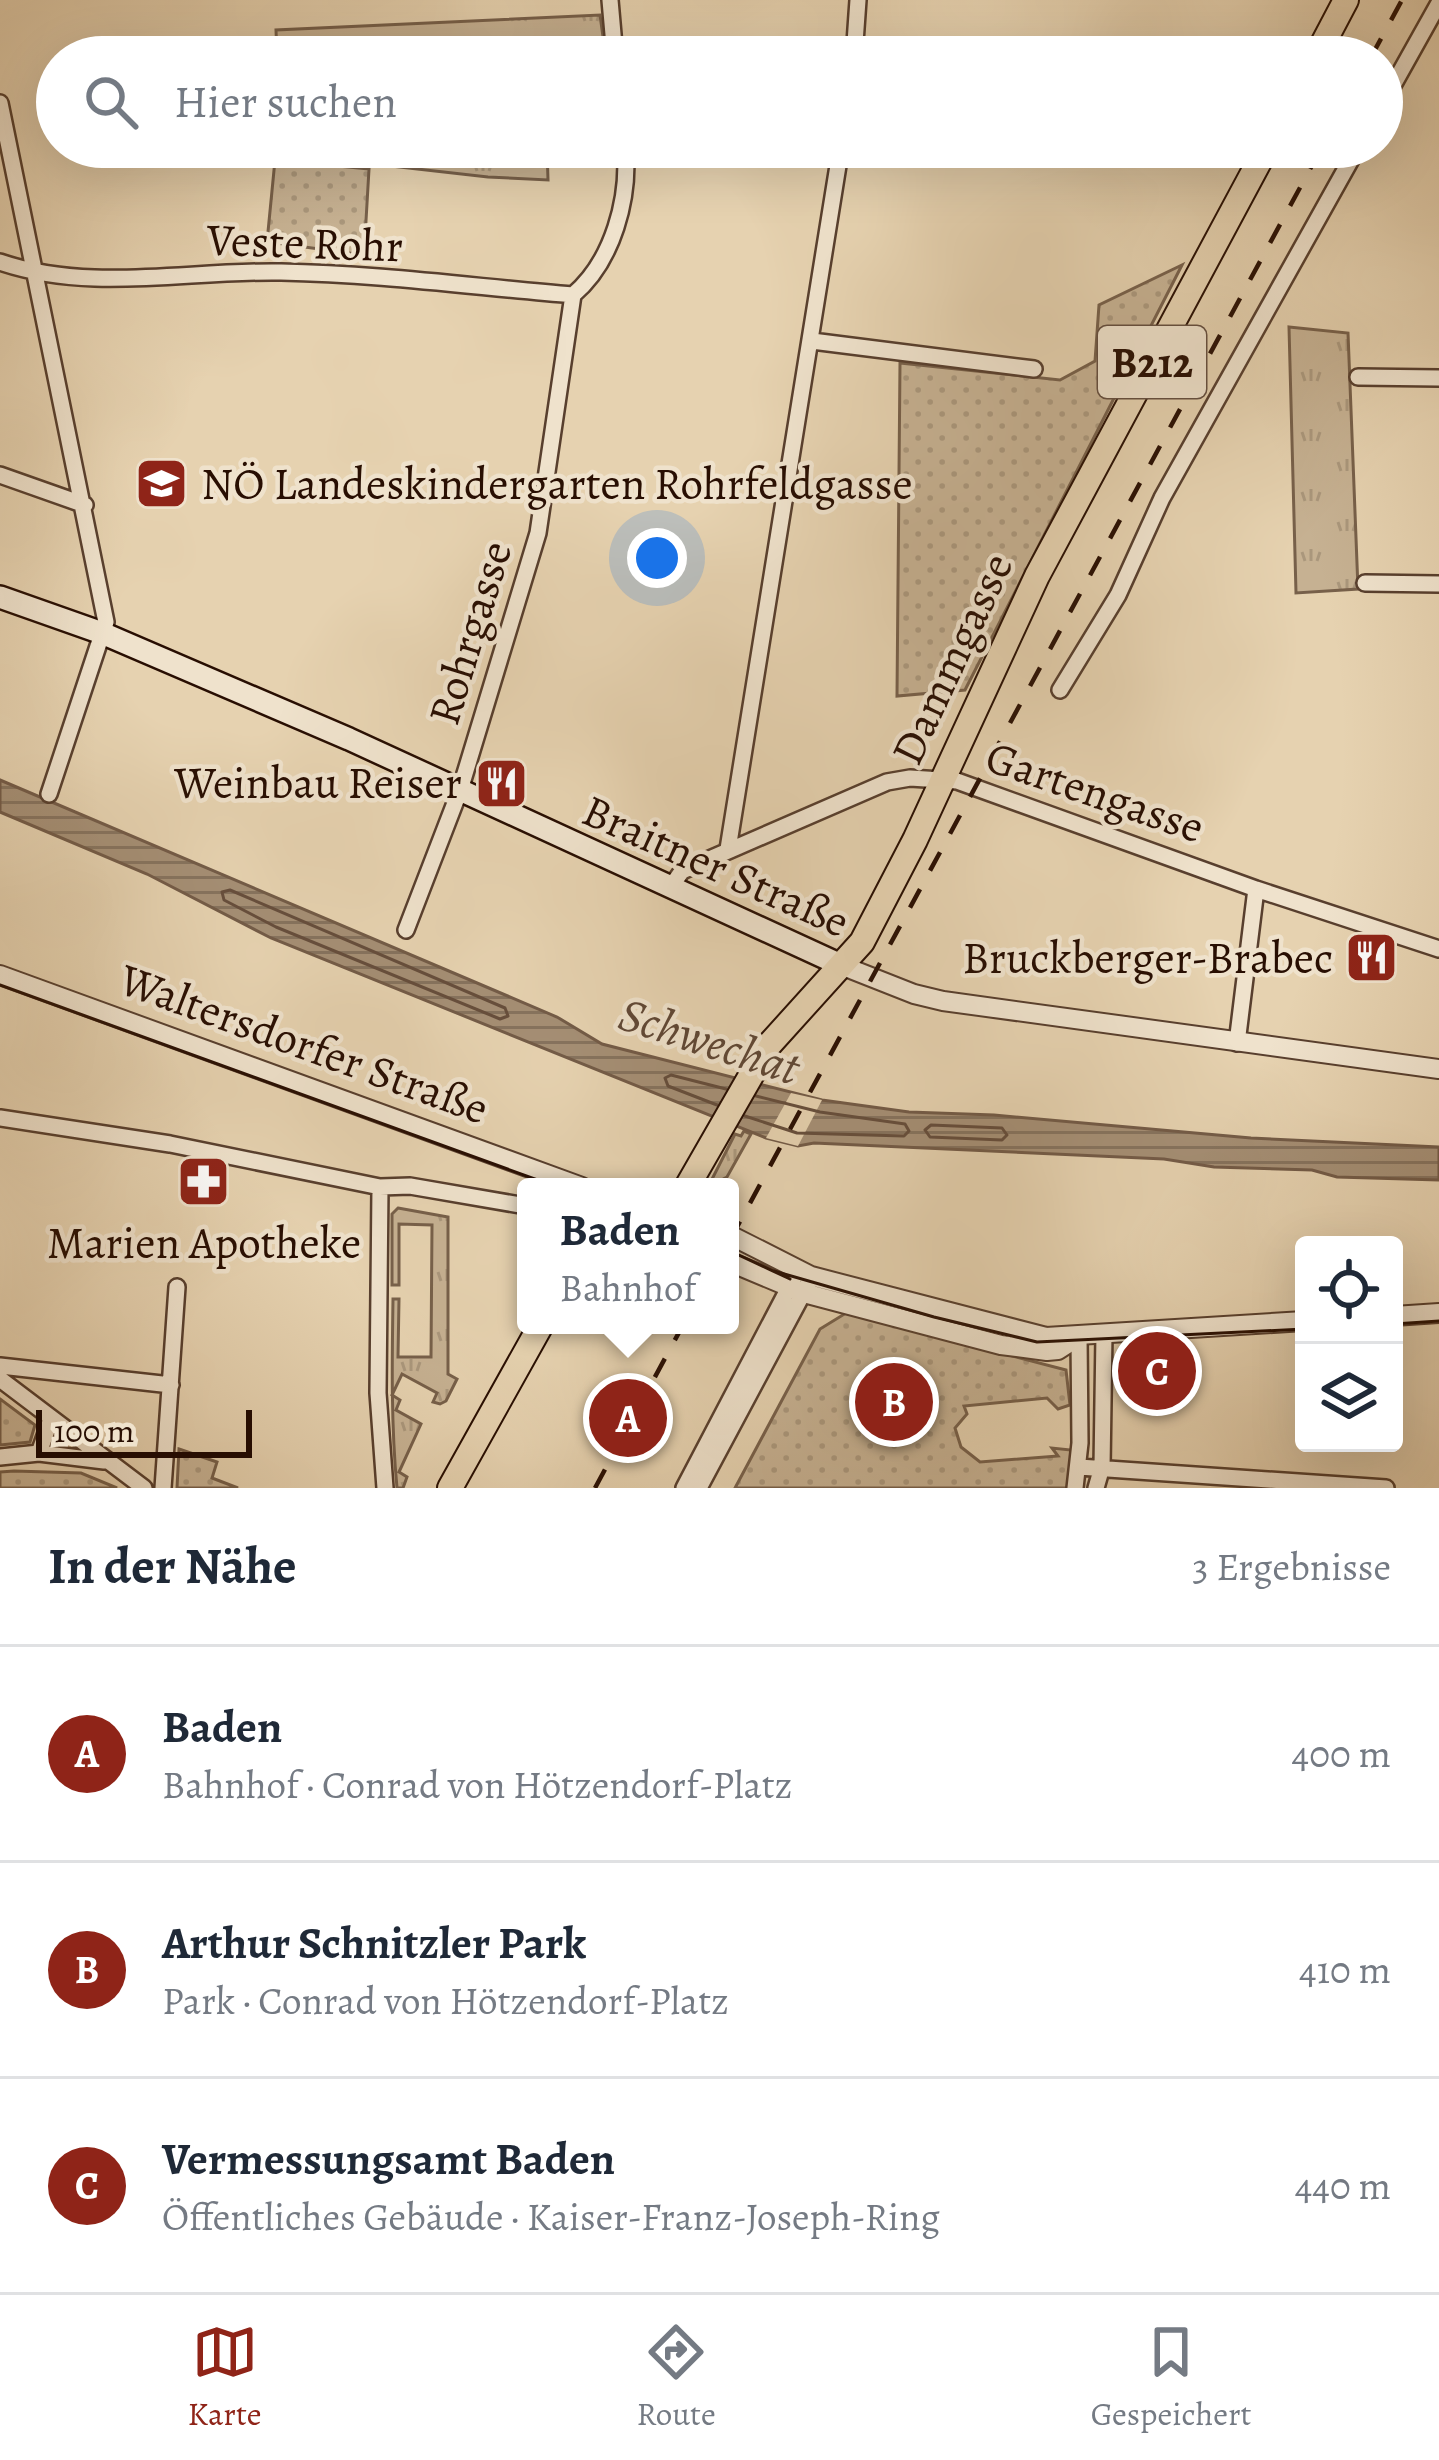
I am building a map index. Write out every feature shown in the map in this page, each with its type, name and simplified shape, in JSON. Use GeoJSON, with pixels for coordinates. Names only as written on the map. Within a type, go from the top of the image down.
{"type":"FeatureCollection","features":[{"type":"Feature","properties":{"kind":"main road"},"geometry":{"type":"LineString","coordinates":[[1327,36],[1346,0]]}},
{"type":"Feature","properties":{"kind":"main road","name":"Dammgasse"},"geometry":{"type":"LineString","coordinates":[[692,1178],[788,1020],[862,942],[1036,576],[1256,168]]}},
{"type":"Feature","properties":{"kind":"main road","name":"Braitner Straße"},"geometry":{"type":"LineString","coordinates":[[0,596],[102,633],[460,790],[842,966]]}},
{"type":"Feature","properties":{"kind":"main road"},"geometry":{"type":"LineString","coordinates":[[450,1488],[536,1334]]}},
{"type":"Feature","properties":{"kind":"street"},"geometry":{"type":"LineString","coordinates":[[610,0],[614,36]]}},
{"type":"Feature","properties":{"kind":"street"},"geometry":{"type":"LineString","coordinates":[[855,36],[858,0]]}},
{"type":"Feature","properties":{"kind":"street"},"geometry":{"type":"LineString","coordinates":[[1403,67],[1439,2]]}},
{"type":"Feature","properties":{"kind":"street"},"geometry":{"type":"LineString","coordinates":[[0,103],[106,622],[49,794]]}},
{"type":"Feature","properties":{"kind":"street","name":"Rohrgasse"},"geometry":{"type":"LineString","coordinates":[[406,930],[460,790],[538,533],[573,295],[584,286],[612,238],[624,198],[625,168]]}},
{"type":"Feature","properties":{"kind":"street"},"geometry":{"type":"LineString","coordinates":[[728,849],[839,168]]}},
{"type":"Feature","properties":{"kind":"street"},"geometry":{"type":"LineString","coordinates":[[1060,690],[1118,595],[1162,498],[1346,168]]}},
{"type":"Feature","properties":{"kind":"street","name":"Veste Rohr"},"geometry":{"type":"LineString","coordinates":[[0,262],[35,274],[81,278],[278,272],[573,295]]}},
{"type":"Feature","properties":{"kind":"street"},"geometry":{"type":"LineString","coordinates":[[812,341],[1034,369]]}},
{"type":"Feature","properties":{"kind":"street"},"geometry":{"type":"LineString","coordinates":[[1358,376],[1439,378]]}},
{"type":"Feature","properties":{"kind":"street"},"geometry":{"type":"LineString","coordinates":[[0,475],[85,505]]}},
{"type":"Feature","properties":{"kind":"street"},"geometry":{"type":"LineString","coordinates":[[1365,583],[1439,584]]}},
{"type":"Feature","properties":{"kind":"street","name":"Gartengasse"},"geometry":{"type":"LineString","coordinates":[[670,888],[682,871],[887,782],[941,780],[1439,949]]}},
{"type":"Feature","properties":{"kind":"street"},"geometry":{"type":"LineString","coordinates":[[1238,1043],[1256,889]]}},
{"type":"Feature","properties":{"kind":"street","name":"Braitner Straße"},"geometry":{"type":"LineString","coordinates":[[842,966],[943,1001],[1439,1069]]}},
{"type":"Feature","properties":{"kind":"street","name":"Waltersdorfer Straße"},"geometry":{"type":"LineString","coordinates":[[0,975],[557,1178]]}},
{"type":"Feature","properties":{"kind":"street"},"geometry":{"type":"LineString","coordinates":[[0,1118],[170,1144],[380,1187],[410,1186],[517,1204]]}},
{"type":"Feature","properties":{"kind":"street"},"geometry":{"type":"LineString","coordinates":[[380,1187],[378,1394],[385,1488]]}},
{"type":"Feature","properties":{"kind":"street"},"geometry":{"type":"LineString","coordinates":[[739,1241],[800,1282],[852,1307],[1022,1349],[1058,1350],[1079,1336]]}},
{"type":"Feature","properties":{"kind":"street"},"geometry":{"type":"LineString","coordinates":[[739,1265],[1030,1334],[1079,1336],[1295,1323]]}},
{"type":"Feature","properties":{"kind":"street"},"geometry":{"type":"LineString","coordinates":[[684,1488],[800,1282]]}},
{"type":"Feature","properties":{"kind":"street"},"geometry":{"type":"LineString","coordinates":[[699,1488],[800,1282]]}},
{"type":"Feature","properties":{"kind":"street"},"geometry":{"type":"LineString","coordinates":[[163,1488],[177,1287]]}},
{"type":"Feature","properties":{"kind":"street"},"geometry":{"type":"LineString","coordinates":[[1403,1315],[1439,1313]]}},
{"type":"Feature","properties":{"kind":"street"},"geometry":{"type":"LineString","coordinates":[[1096,1488],[1102,1467],[1104,1334]]}},
{"type":"Feature","properties":{"kind":"street"},"geometry":{"type":"LineString","coordinates":[[1076,1488],[1079,1336]]}},
{"type":"Feature","properties":{"kind":"street"},"geometry":{"type":"LineString","coordinates":[[0,1366],[171,1385]]}},
{"type":"Feature","properties":{"kind":"street"},"geometry":{"type":"LineString","coordinates":[[0,1379],[144,1488]]}},
{"type":"Feature","properties":{"kind":"street"},"geometry":{"type":"LineString","coordinates":[[39,1453],[51,1419]]}},
{"type":"Feature","properties":{"kind":"street"},"geometry":{"type":"LineString","coordinates":[[0,1457],[39,1453],[105,1461]]}},
{"type":"Feature","properties":{"kind":"street"},"geometry":{"type":"LineString","coordinates":[[1079,1467],[1386,1488]]}},
{"type":"Feature","properties":{"kind":"green space"},"geometry":{"type":"Polygon","coordinates":[[[600,15],[603,36],[276,36],[276,30],[600,15]]]}},
{"type":"Feature","properties":{"kind":"green space"},"geometry":{"type":"Polygon","coordinates":[[[274,168],[369,169],[364,255],[267,242],[274,168]]]}},
{"type":"Feature","properties":{"kind":"green space"},"geometry":{"type":"Polygon","coordinates":[[[408,168],[548,168],[548,180],[408,168]]]}},
{"type":"Feature","properties":{"kind":"green space"},"geometry":{"type":"Polygon","coordinates":[[[1182,265],[965,690],[897,696],[900,363],[1060,380],[1095,361],[1099,305],[1182,265]]]}},
{"type":"Feature","properties":{"kind":"green space"},"geometry":{"type":"Polygon","coordinates":[[[1289,327],[1348,333],[1358,589],[1296,593],[1289,327]]]}},
{"type":"Feature","properties":{"kind":"green space"},"geometry":{"type":"Polygon","coordinates":[[[744,1131],[751,1134],[727,1177],[713,1178],[735,1134],[741,1136],[744,1131]]]}},
{"type":"Feature","properties":{"kind":"green space"},"geometry":{"type":"Polygon","coordinates":[[[398,1208],[448,1217],[448,1374],[457,1379],[440,1404],[433,1402],[437,1393],[402,1374],[392,1394],[393,1299],[399,1299],[398,1357],[431,1357],[432,1225],[399,1224],[399,1285],[392,1285],[392,1214],[398,1208]]]}},
{"type":"Feature","properties":{"kind":"green space"},"geometry":{"type":"Polygon","coordinates":[[[846,1313],[1066,1370],[1070,1405],[1058,1409],[1047,1398],[964,1406],[967,1414],[955,1428],[961,1447],[980,1462],[1058,1456],[1052,1448],[1071,1450],[1070,1488],[735,1488],[820,1329],[846,1313]]]}},
{"type":"Feature","properties":{"kind":"green space"},"geometry":{"type":"Polygon","coordinates":[[[392,1395],[400,1400],[396,1410],[421,1424],[399,1472],[407,1477],[403,1488],[397,1488],[392,1395]]]}},
{"type":"Feature","properties":{"kind":"green space"},"geometry":{"type":"Polygon","coordinates":[[[0,1399],[35,1425],[30,1442],[0,1445],[0,1399]]]}},
{"type":"Feature","properties":{"kind":"green space"},"geometry":{"type":"Polygon","coordinates":[[[179,1449],[217,1462],[212,1478],[238,1488],[177,1488],[179,1449]]]}},
{"type":"Feature","properties":{"kind":"green space"},"geometry":{"type":"Polygon","coordinates":[[[0,1472],[81,1473],[117,1488],[0,1488],[0,1472]]]}},
{"type":"Feature","properties":{"kind":"water"},"geometry":{"type":"Polygon","coordinates":[[[0,780],[557,1017],[602,1044],[822,1100],[909,1112],[1439,1147],[1439,1180],[1337,1177],[1312,1170],[1214,1167],[1164,1159],[798,1146],[766,1138],[271,938],[147,874],[0,812],[0,780]]]}},
{"type":"Feature","properties":{"kind":"pier"},"geometry":{"type":"Polygon","coordinates":[[[791,1093],[822,1100],[798,1146],[766,1138],[791,1093]]]}},
{"type":"Feature","properties":{"kind":"tram line"},"geometry":{"type":"LineString","coordinates":[[0,985],[532,1178]]}},
{"type":"Feature","properties":{"kind":"tram line"},"geometry":{"type":"LineString","coordinates":[[739,1255],[790,1279]]}},
{"type":"Feature","properties":{"kind":"tram line"},"geometry":{"type":"LineString","coordinates":[[774,1271],[1037,1342],[1295,1329]]}},
{"type":"Feature","properties":{"kind":"tram line"},"geometry":{"type":"LineString","coordinates":[[1403,1323],[1439,1321]]}},
{"type":"Feature","properties":{"kind":"railway"},"geometry":{"type":"LineString","coordinates":[[1382,36],[1402,0]]}},
{"type":"Feature","properties":{"kind":"railway"},"geometry":{"type":"LineString","coordinates":[[739,1223],[1311,168]]}},
{"type":"Feature","properties":{"kind":"railway"},"geometry":{"type":"LineString","coordinates":[[595,1488],[678,1334]]}},
{"type":"Feature","properties":{"kind":"place","name":"NÖ Landeskindergarten Rohrfeldgasse"},"geometry":{"type":"Point","coordinates":[162,484]}},
{"type":"Feature","properties":{"kind":"place","name":"Weinbau Reiser"},"geometry":{"type":"Point","coordinates":[501,783]}},
{"type":"Feature","properties":{"kind":"place","name":"Bruckberger-Brabec"},"geometry":{"type":"Point","coordinates":[1372,958]}},
{"type":"Feature","properties":{"kind":"place","name":"Marien Apotheke"},"geometry":{"type":"Point","coordinates":[204,1182]}},
{"type":"Feature","properties":{"kind":"place","name":"Vermessungsamt Baden"},"geometry":{"type":"Point","coordinates":[1157,1371]}},
{"type":"Feature","properties":{"kind":"place","name":"Arthur Schnitzler Park"},"geometry":{"type":"Point","coordinates":[894,1402]}},
{"type":"Feature","properties":{"kind":"place","name":"Baden"},"geometry":{"type":"Point","coordinates":[628,1418]}},
{"type":"Feature","properties":{"kind":"water label","name":"Schwechat"},"geometry":{"type":"Point","coordinates":[709,1041]}}]}
